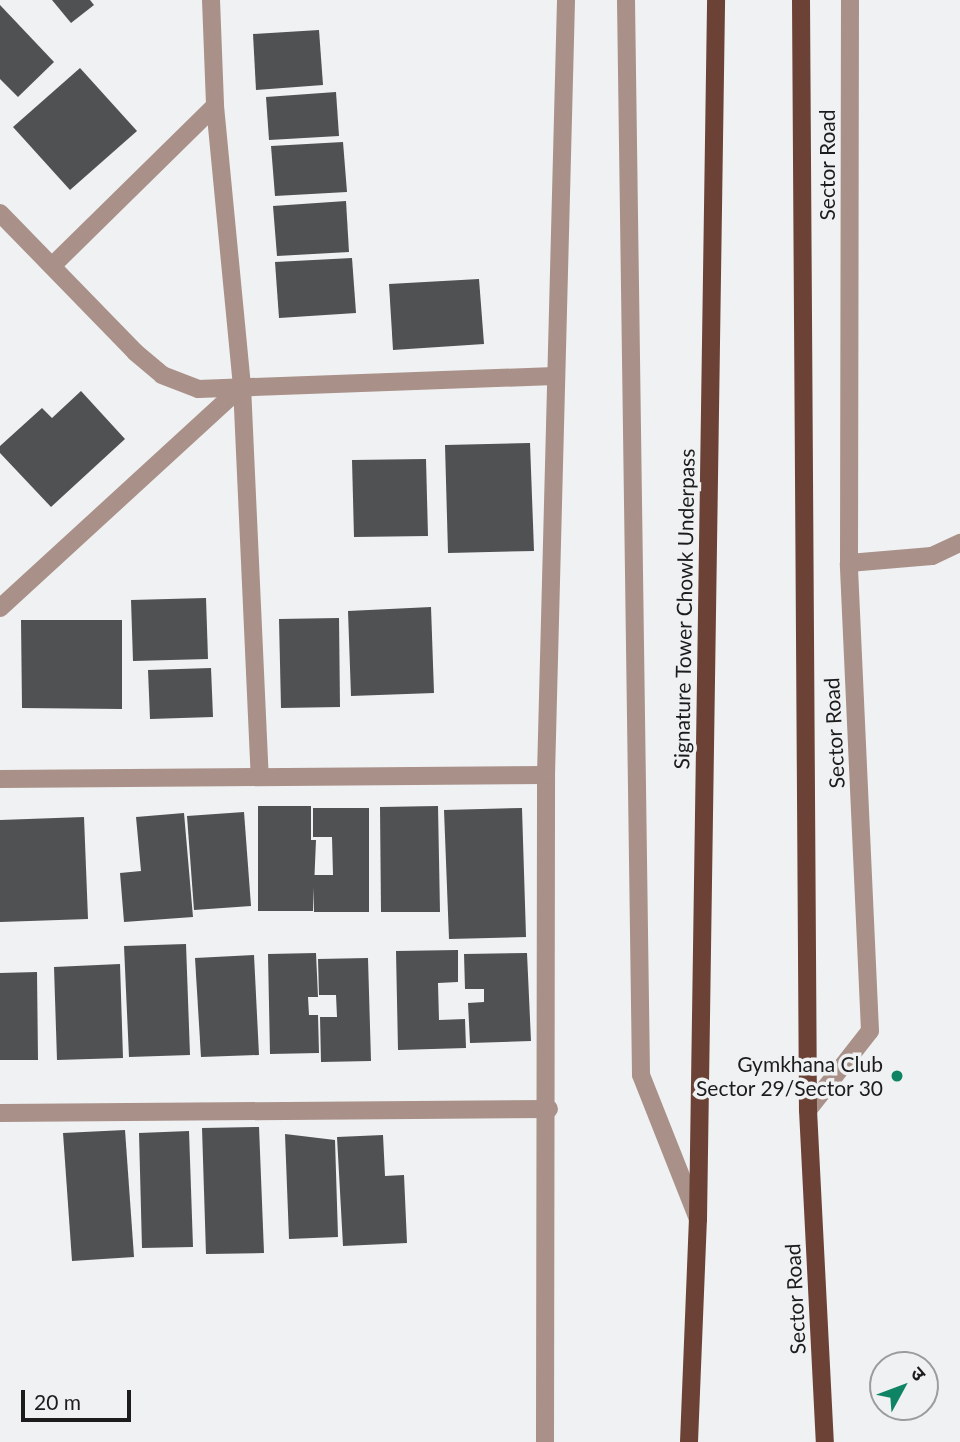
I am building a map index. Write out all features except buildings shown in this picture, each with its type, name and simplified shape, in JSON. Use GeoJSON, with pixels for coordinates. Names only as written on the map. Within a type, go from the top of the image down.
{"type":"FeatureCollection","features":[{"type":"Feature","properties":{"kind":"main road","name":"Signature Tower Chowk Underpass"},"geometry":{"type":"LineString","coordinates":[[698,1219],[716,0]]}},
{"type":"Feature","properties":{"kind":"main road"},"geometry":{"type":"LineString","coordinates":[[802,0],[808,1110]]}},
{"type":"Feature","properties":{"kind":"main road","name":"Sector Road"},"geometry":{"type":"LineString","coordinates":[[808,1110],[825,1442]]}},
{"type":"Feature","properties":{"kind":"main road"},"geometry":{"type":"LineString","coordinates":[[689,1442],[698,1219]]}},
{"type":"Feature","properties":{"kind":"street"},"geometry":{"type":"LineString","coordinates":[[211,0],[215,106],[243,386],[260,777]]}},
{"type":"Feature","properties":{"kind":"street"},"geometry":{"type":"LineString","coordinates":[[545,1442],[549,1109],[546,775],[566,0]]}},
{"type":"Feature","properties":{"kind":"street"},"geometry":{"type":"LineString","coordinates":[[626,0],[640,1075],[698,1219]]}},
{"type":"Feature","properties":{"kind":"street","name":"Sector Road"},"geometry":{"type":"LineString","coordinates":[[808,1110],[870,1031],[849,563],[850,0]]}},
{"type":"Feature","properties":{"kind":"street"},"geometry":{"type":"LineString","coordinates":[[52,266],[215,106]]}},
{"type":"Feature","properties":{"kind":"street"},"geometry":{"type":"LineString","coordinates":[[0,213],[162,375],[198,389],[555,376]]}},
{"type":"Feature","properties":{"kind":"street"},"geometry":{"type":"LineString","coordinates":[[0,608],[243,386]]}},
{"type":"Feature","properties":{"kind":"street"},"geometry":{"type":"LineString","coordinates":[[849,563],[932,556],[960,543]]}},
{"type":"Feature","properties":{"kind":"street"},"geometry":{"type":"LineString","coordinates":[[0,779],[546,775]]}},
{"type":"Feature","properties":{"kind":"street"},"geometry":{"type":"LineString","coordinates":[[0,1113],[549,1109]]}},
{"type":"Feature","properties":{"kind":"place","name":"Gymkhana Club Sector 29/Sector 30"},"geometry":{"type":"Point","coordinates":[897,1076]}}]}
